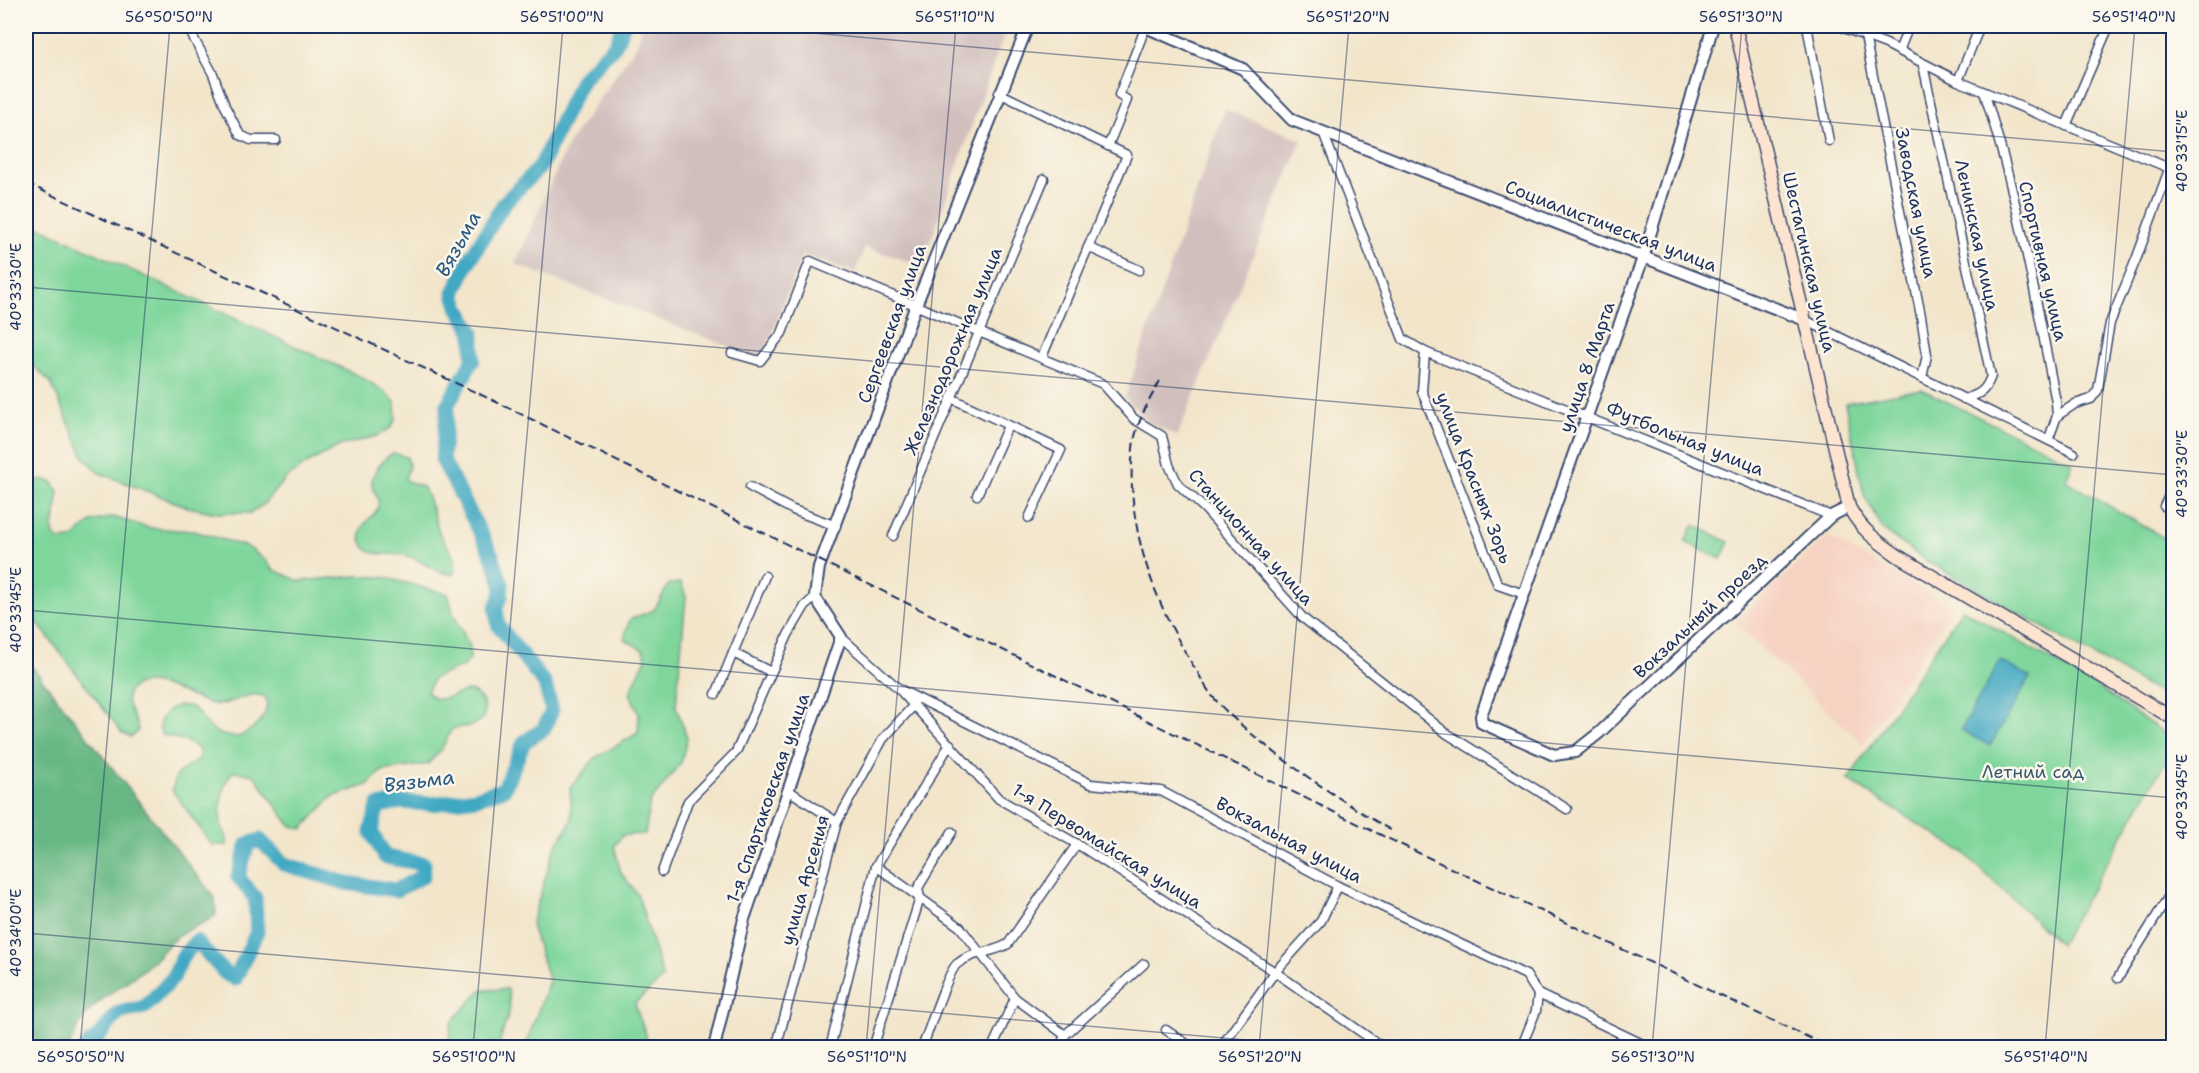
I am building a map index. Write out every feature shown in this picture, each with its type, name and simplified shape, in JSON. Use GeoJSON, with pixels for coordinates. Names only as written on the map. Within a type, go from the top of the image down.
{"type":"FeatureCollection","features":[{"type":"Feature","properties":{"kind":"main road","name":"Шестагинская улица"},"geometry":{"type":"LineString","coordinates":[[1735,26],[1849,507],[1864,532],[1898,556],[2174,718]]}},
{"type":"Feature","properties":{"kind":"street"},"geometry":{"type":"LineString","coordinates":[[187,26],[213,74],[225,106],[240,135],[251,140],[276,140]]}},
{"type":"Feature","properties":{"kind":"street","name":"Сергеевская улица"},"geometry":{"type":"LineString","coordinates":[[814,597],[819,567],[836,526],[915,305],[1028,26]]}},
{"type":"Feature","properties":{"kind":"street"},"geometry":{"type":"LineString","coordinates":[[1108,146],[1127,100],[1119,95],[1144,26]]}},
{"type":"Feature","properties":{"kind":"street","name":"Социалистическая улица"},"geometry":{"type":"LineString","coordinates":[[1144,26],[1243,69],[1292,120],[1644,255],[1805,320],[2049,438],[2074,453]]}},
{"type":"Feature","properties":{"kind":"street","name":"улица 8 Марта"},"geometry":{"type":"LineString","coordinates":[[1481,716],[1644,255],[1713,26]]}},
{"type":"Feature","properties":{"kind":"street"},"geometry":{"type":"LineString","coordinates":[[1807,26],[1829,141]]}},
{"type":"Feature","properties":{"kind":"street"},"geometry":{"type":"LineString","coordinates":[[1839,26],[1899,51],[1958,81],[2171,169]]}},
{"type":"Feature","properties":{"kind":"street"},"geometry":{"type":"LineString","coordinates":[[1899,51],[1909,26]]}},
{"type":"Feature","properties":{"kind":"street"},"geometry":{"type":"LineString","coordinates":[[1958,81],[1980,26]]}},
{"type":"Feature","properties":{"kind":"street"},"geometry":{"type":"LineString","coordinates":[[2066,126],[2109,26]]}},
{"type":"Feature","properties":{"kind":"street","name":"Заводская улица"},"geometry":{"type":"LineString","coordinates":[[1865,36],[1921,316],[1927,355],[1922,378]]}},
{"type":"Feature","properties":{"kind":"street","name":"Ленинская улица"},"geometry":{"type":"LineString","coordinates":[[1923,65],[1991,376],[1987,388],[1978,395],[1965,399]]}},
{"type":"Feature","properties":{"kind":"street","name":"Спортивная улица"},"geometry":{"type":"LineString","coordinates":[[1984,92],[1996,131],[2032,277],[2057,416]]}},
{"type":"Feature","properties":{"kind":"street"},"geometry":{"type":"LineString","coordinates":[[999,93],[1127,155],[1042,357]]}},
{"type":"Feature","properties":{"kind":"street"},"geometry":{"type":"LineString","coordinates":[[1323,132],[1402,339],[1425,352]]}},
{"type":"Feature","properties":{"kind":"street"},"geometry":{"type":"LineString","coordinates":[[2049,438],[2057,416],[2075,404],[2091,399],[2098,390],[2110,323],[2171,169],[2174,156]]}},
{"type":"Feature","properties":{"kind":"street","name":"Железнодорожная улица"},"geometry":{"type":"LineString","coordinates":[[893,536],[1044,179]]}},
{"type":"Feature","properties":{"kind":"street"},"geometry":{"type":"LineString","coordinates":[[1088,247],[1139,270]]}},
{"type":"Feature","properties":{"kind":"street","name":"Станционная улица"},"geometry":{"type":"LineString","coordinates":[[732,354],[760,361],[782,333],[810,261],[1103,384],[1134,419],[1162,436],[1178,484],[1208,512],[1303,618],[1446,733],[1567,809]]}},
{"type":"Feature","properties":{"kind":"street","name":"Футбольная улица"},"geometry":{"type":"LineString","coordinates":[[1425,352],[1831,516]]}},
{"type":"Feature","properties":{"kind":"street","name":"улица Красных Зорь"},"geometry":{"type":"LineString","coordinates":[[1425,352],[1422,391],[1498,585],[1524,594]]}},
{"type":"Feature","properties":{"kind":"street"},"geometry":{"type":"LineString","coordinates":[[951,398],[1061,450],[1029,518]]}},
{"type":"Feature","properties":{"kind":"street"},"geometry":{"type":"LineString","coordinates":[[977,495],[1008,426]]}},
{"type":"Feature","properties":{"kind":"street"},"geometry":{"type":"LineString","coordinates":[[2164,506],[2174,486]]}},
{"type":"Feature","properties":{"kind":"street"},"geometry":{"type":"LineString","coordinates":[[750,487],[793,510],[836,526]]}},
{"type":"Feature","properties":{"kind":"street","name":"Вокзальный проезд"},"geometry":{"type":"LineString","coordinates":[[1481,716],[1486,726],[1554,755],[1575,752],[1599,733],[1831,516],[1849,507]]}},
{"type":"Feature","properties":{"kind":"street"},"geometry":{"type":"LineString","coordinates":[[716,694],[765,576]]}},
{"type":"Feature","properties":{"kind":"street"},"geometry":{"type":"LineString","coordinates":[[662,872],[688,801],[736,752],[788,635],[805,606],[814,597],[842,637]]}},
{"type":"Feature","properties":{"kind":"street","name":"1-я Первомайская улица"},"geometry":{"type":"LineString","coordinates":[[842,637],[899,689],[999,799],[1077,844],[1275,972],[1384,1047]]}},
{"type":"Feature","properties":{"kind":"street","name":"1-я Спартаковская улица"},"geometry":{"type":"LineString","coordinates":[[714,1047],[744,919],[842,637]]}},
{"type":"Feature","properties":{"kind":"street"},"geometry":{"type":"LineString","coordinates":[[733,653],[771,672]]}},
{"type":"Feature","properties":{"kind":"street","name":"Вокзальная улица"},"geometry":{"type":"LineString","coordinates":[[899,689],[1091,784],[1161,791],[1338,886],[1526,975],[1538,994],[1651,1047]]}},
{"type":"Feature","properties":{"kind":"street","name":"улица Арсения"},"geometry":{"type":"LineString","coordinates":[[776,1047],[837,822],[882,739],[914,705]]}},
{"type":"Feature","properties":{"kind":"street"},"geometry":{"type":"LineString","coordinates":[[830,1047],[876,866],[950,744]]}},
{"type":"Feature","properties":{"kind":"street"},"geometry":{"type":"LineString","coordinates":[[788,790],[837,822]]}},
{"type":"Feature","properties":{"kind":"street"},"geometry":{"type":"LineString","coordinates":[[873,1047],[920,898],[918,888],[952,832]]}},
{"type":"Feature","properties":{"kind":"street"},"geometry":{"type":"LineString","coordinates":[[922,1047],[955,965],[980,951],[993,953],[1008,944],[1077,844]]}},
{"type":"Feature","properties":{"kind":"street"},"geometry":{"type":"LineString","coordinates":[[876,866],[960,927],[1015,998],[1065,1035]]}},
{"type":"Feature","properties":{"kind":"street"},"geometry":{"type":"LineString","coordinates":[[1220,1047],[1275,972],[1321,921],[1338,886]]}},
{"type":"Feature","properties":{"kind":"street"},"geometry":{"type":"LineString","coordinates":[[2118,978],[2174,888]]}},
{"type":"Feature","properties":{"kind":"street"},"geometry":{"type":"LineString","coordinates":[[1060,1047],[1065,1035],[1144,964]]}},
{"type":"Feature","properties":{"kind":"street"},"geometry":{"type":"LineString","coordinates":[[1521,1047],[1536,1011],[1538,994]]}},
{"type":"Feature","properties":{"kind":"street"},"geometry":{"type":"LineString","coordinates":[[992,1047],[1015,998]]}},
{"type":"Feature","properties":{"kind":"street"},"geometry":{"type":"LineString","coordinates":[[1166,1030],[1193,1047]]}},
{"type":"Feature","properties":{"kind":"shaded area"},"geometry":{"type":"Polygon","coordinates":[[[640,26],[1007,26],[922,266],[865,247],[855,272],[802,255],[766,349],[756,357],[515,264],[568,144],[638,43],[640,26]]]}},
{"type":"Feature","properties":{"kind":"shaded area"},"geometry":{"type":"Polygon","coordinates":[[[1225,109],[1302,140],[1177,436],[1148,422],[1125,397],[1225,109]]]}},
{"type":"Feature","properties":{"kind":"shaded area"},"geometry":{"type":"Polygon","coordinates":[[[1827,536],[1953,607],[1863,744],[1735,623],[1827,536]]]}},
{"type":"Feature","properties":{"kind":"green space"},"geometry":{"type":"Polygon","coordinates":[[[26,221],[361,377],[384,391],[395,402],[396,419],[391,428],[377,436],[339,446],[310,462],[286,478],[263,505],[250,513],[217,513],[188,507],[100,473],[84,457],[51,383],[26,358],[26,221]]]}},
{"type":"Feature","properties":{"kind":"green space"},"geometry":{"type":"Polygon","coordinates":[[[1921,389],[2073,463],[2066,481],[2173,543],[2173,701],[1925,560],[1883,530],[1864,495],[1845,403],[1921,389]]]}},
{"type":"Feature","properties":{"kind":"green space"},"geometry":{"type":"Polygon","coordinates":[[[394,453],[407,457],[409,466],[405,480],[423,487],[426,492],[440,534],[454,558],[454,574],[443,573],[408,556],[372,552],[364,546],[361,539],[362,528],[378,507],[378,498],[372,485],[373,476],[383,462],[394,453]]]}},
{"type":"Feature","properties":{"kind":"green space"},"geometry":{"type":"Polygon","coordinates":[[[41,479],[52,482],[59,492],[53,534],[59,540],[72,539],[91,522],[113,517],[149,528],[194,531],[248,547],[266,561],[272,569],[299,581],[357,576],[383,577],[448,594],[453,613],[470,647],[470,658],[464,666],[434,678],[427,692],[432,697],[443,699],[471,691],[482,702],[485,712],[483,716],[480,721],[472,725],[452,729],[441,750],[428,764],[382,771],[367,785],[332,797],[302,829],[290,825],[254,775],[234,771],[224,788],[220,809],[227,845],[212,845],[172,790],[177,774],[199,759],[199,749],[186,741],[162,735],[161,720],[171,708],[183,705],[197,711],[213,730],[223,735],[237,737],[255,727],[259,722],[266,710],[266,698],[253,695],[226,703],[212,704],[172,688],[149,683],[140,684],[132,688],[127,699],[138,731],[131,737],[122,733],[29,612],[26,584],[34,519],[30,485],[41,479]]]}},
{"type":"Feature","properties":{"kind":"green space"},"geometry":{"type":"Polygon","coordinates":[[[1694,525],[1729,542],[1721,559],[1685,542],[1694,525]]]}},
{"type":"Feature","properties":{"kind":"green space"},"geometry":{"type":"Polygon","coordinates":[[[681,583],[686,597],[676,706],[687,738],[681,763],[650,802],[645,834],[623,835],[614,846],[621,873],[638,895],[663,978],[635,1003],[646,1035],[647,1047],[525,1047],[549,981],[531,925],[554,849],[572,820],[570,788],[595,758],[638,733],[639,714],[630,693],[646,658],[643,650],[624,639],[630,619],[654,610],[669,584],[681,583]]]}},
{"type":"Feature","properties":{"kind":"green space","name":"Летний сад"},"geometry":{"type":"Polygon","coordinates":[[[1962,609],[2088,681],[2173,739],[2173,748],[2060,944],[1963,852],[1848,780],[1962,609]]]}},
{"type":"Feature","properties":{"kind":"green space"},"geometry":{"type":"Polygon","coordinates":[[[26,659],[215,898],[216,915],[176,938],[137,975],[103,998],[85,1017],[69,1047],[36,1047],[26,980],[26,659]]]}},
{"type":"Feature","properties":{"kind":"green space"},"geometry":{"type":"Polygon","coordinates":[[[508,989],[510,1009],[498,1047],[448,1047],[451,1023],[481,990],[508,989]]]}},
{"type":"Feature","properties":{"kind":"water"},"geometry":{"type":"Polygon","coordinates":[[[2000,661],[2030,677],[1990,746],[1961,730],[2000,661]]]}},
{"type":"Feature","properties":{"kind":"waterway","name":"Вязьма"},"geometry":{"type":"LineString","coordinates":[[85,1048],[98,1037],[118,1013],[145,1007],[173,978],[182,957],[196,941],[225,973],[235,979],[257,932],[255,898],[238,877],[248,844],[260,840],[284,864],[346,883],[396,890],[423,876],[424,864],[385,857],[371,831],[378,806],[401,802],[432,804],[476,798],[504,789],[524,742],[544,729],[552,710],[545,684],[498,625],[496,607],[501,597],[502,584],[492,555],[442,459],[448,404],[473,360],[473,333],[458,307],[454,293],[469,261],[505,202],[540,167],[581,80],[615,45],[623,26]]}},
{"type":"Feature","properties":{"kind":"railway"},"geometry":{"type":"LineString","coordinates":[[26,183],[488,398],[1385,837],[1831,1048]]}},
{"type":"Feature","properties":{"kind":"railway"},"geometry":{"type":"LineString","coordinates":[[1160,381],[1137,430],[1133,448],[1132,477],[1138,534],[1166,616],[1194,667],[1211,694],[1225,710],[1279,756],[1392,831]]}}]}
